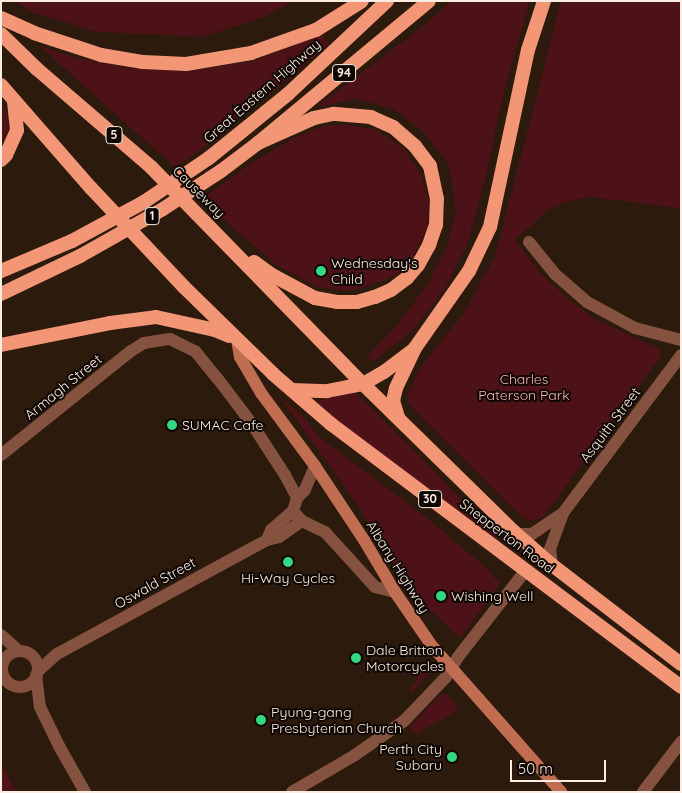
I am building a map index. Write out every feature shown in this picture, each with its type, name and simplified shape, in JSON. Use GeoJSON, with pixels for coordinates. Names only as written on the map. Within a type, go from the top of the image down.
{"type":"FeatureCollection","features":[{"type":"Feature","properties":{"kind":"highway"},"geometry":{"type":"LineString","coordinates":[[1,18],[43,37],[101,55],[143,62],[186,64],[261,50],[316,30],[362,1]]}},
{"type":"Feature","properties":{"kind":"highway","name":"Great Eastern Highway"},"geometry":{"type":"LineString","coordinates":[[1,271],[72,241],[144,202],[209,158],[288,94],[387,1]]}},
{"type":"Feature","properties":{"kind":"highway","name":"94"},"geometry":{"type":"LineString","coordinates":[[258,143],[429,1]]}},
{"type":"Feature","properties":{"kind":"highway"},"geometry":{"type":"LineString","coordinates":[[399,419],[393,401],[396,388],[415,348],[469,271],[490,227],[528,50],[543,2]]}},
{"type":"Feature","properties":{"kind":"highway","name":"Causeway"},"geometry":{"type":"LineString","coordinates":[[1,34],[37,70],[151,167],[362,384]]}},
{"type":"Feature","properties":{"kind":"highway"},"geometry":{"type":"LineString","coordinates":[[1,85],[91,188],[237,340],[292,390],[328,390],[362,384],[384,372],[415,348]]}},
{"type":"Feature","properties":{"kind":"highway"},"geometry":{"type":"LineString","coordinates":[[1,160],[6,155],[17,130],[14,100]]}},
{"type":"Feature","properties":{"kind":"highway"},"geometry":{"type":"LineString","coordinates":[[223,240],[272,275],[316,298],[338,302],[357,302],[391,290],[413,272],[429,245],[436,225],[437,199],[430,166],[415,146],[392,127],[370,117],[333,114],[314,118],[258,143]]}},
{"type":"Feature","properties":{"kind":"highway","name":"1"},"geometry":{"type":"LineString","coordinates":[[1,294],[80,256],[163,209],[221,171],[258,143]]}},
{"type":"Feature","properties":{"kind":"highway"},"geometry":{"type":"LineString","coordinates":[[1,345],[110,323],[156,317],[215,330],[237,340]]}},
{"type":"Feature","properties":{"kind":"highway","name":"Shepperton Road"},"geometry":{"type":"LineString","coordinates":[[362,384],[513,531],[552,565],[681,664]]}},
{"type":"Feature","properties":{"kind":"highway","name":"Shepperton Road"},"geometry":{"type":"LineString","coordinates":[[292,390],[335,427],[681,687]]}},
{"type":"Feature","properties":{"kind":"main road","name":"Albany Highway"},"geometry":{"type":"LineString","coordinates":[[237,340],[240,357],[261,393],[315,466],[364,540],[395,592],[432,646],[561,792]]}},
{"type":"Feature","properties":{"kind":"street"},"geometry":{"type":"LineString","coordinates":[[529,242],[555,274],[586,302],[635,328],[681,340]]}},
{"type":"Feature","properties":{"kind":"street","name":"Armagh Street"},"geometry":{"type":"LineString","coordinates":[[1,455],[144,343],[170,339],[194,351],[252,424],[285,475],[297,498]]}},
{"type":"Feature","properties":{"kind":"street","name":"Asquith Street"},"geometry":{"type":"LineString","coordinates":[[552,565],[550,549],[563,513],[681,355]]}},
{"type":"Feature","properties":{"kind":"street"},"geometry":{"type":"LineString","coordinates":[[315,466],[306,490],[297,498],[293,511],[302,521],[325,532],[375,587],[395,592]]}},
{"type":"Feature","properties":{"kind":"street","name":"Oswald Street"},"geometry":{"type":"LineString","coordinates":[[267,540],[272,530],[293,511]]}},
{"type":"Feature","properties":{"kind":"street","name":"Asquith Street"},"geometry":{"type":"LineString","coordinates":[[513,531],[520,534],[532,534],[563,513]]}},
{"type":"Feature","properties":{"kind":"street","name":"Oswald Street"},"geometry":{"type":"LineString","coordinates":[[37,673],[57,654],[267,540],[279,538],[302,521]]}},
{"type":"Feature","properties":{"kind":"street"},"geometry":{"type":"LineString","coordinates":[[292,792],[385,737],[418,707],[446,677],[526,570]]}},
{"type":"Feature","properties":{"kind":"street"},"geometry":{"type":"LineString","coordinates":[[1,635],[37,662],[40,707],[59,746],[86,792]]}},
{"type":"Feature","properties":{"kind":"street"},"geometry":{"type":"LineString","coordinates":[[1,648],[5,680],[10,686],[40,707]]}},
{"type":"Feature","properties":{"kind":"street"},"geometry":{"type":"LineString","coordinates":[[2,668],[12,652],[57,654]]}},
{"type":"Feature","properties":{"kind":"street"},"geometry":{"type":"LineString","coordinates":[[10,686],[28,685],[37,673]]}},
{"type":"Feature","properties":{"kind":"street"},"geometry":{"type":"LineString","coordinates":[[644,792],[681,742]]}},
{"type":"Feature","properties":{"kind":"green space"},"geometry":{"type":"Polygon","coordinates":[[[15,1],[293,1],[267,16],[203,37],[97,32],[34,13],[15,1]]]}},
{"type":"Feature","properties":{"kind":"green space"},"geometry":{"type":"Polygon","coordinates":[[[451,1],[528,1],[528,9],[505,86],[485,180],[467,244],[445,289],[411,332],[372,362],[367,356],[400,322],[429,282],[447,247],[456,212],[449,165],[422,130],[393,109],[357,99],[316,107],[422,27],[451,1]]]}},
{"type":"Feature","properties":{"kind":"green space","name":"Charles Paterson Park"},"geometry":{"type":"Polygon","coordinates":[[[561,1],[681,1],[681,208],[588,197],[566,202],[548,210],[515,240],[540,273],[573,303],[595,319],[659,349],[662,355],[543,517],[534,521],[523,518],[420,416],[408,403],[408,393],[420,368],[463,314],[495,257],[561,1]]]}},
{"type":"Feature","properties":{"kind":"green space"},"geometry":{"type":"Polygon","coordinates":[[[322,35],[329,44],[202,149],[175,167],[38,45],[70,56],[130,68],[187,71],[253,61],[322,35]]]}},
{"type":"Feature","properties":{"kind":"green space"},"geometry":{"type":"Polygon","coordinates":[[[1,102],[7,111],[9,130],[1,146],[1,102]]]}},
{"type":"Feature","properties":{"kind":"green space"},"geometry":{"type":"Polygon","coordinates":[[[345,125],[375,129],[403,148],[420,172],[429,200],[428,226],[411,261],[400,272],[385,280],[351,291],[317,287],[278,266],[235,230],[203,198],[251,163],[296,137],[323,126],[345,125]]]}},
{"type":"Feature","properties":{"kind":"green space"},"geometry":{"type":"Polygon","coordinates":[[[350,391],[356,393],[385,421],[500,539],[496,540],[332,418],[316,402],[350,391]]]}},
{"type":"Feature","properties":{"kind":"green space"},"geometry":{"type":"Polygon","coordinates":[[[278,394],[304,417],[319,437],[427,518],[490,571],[494,578],[500,581],[498,587],[460,638],[412,593],[354,500],[278,394]]]}},
{"type":"Feature","properties":{"kind":"green space"},"geometry":{"type":"Polygon","coordinates":[[[418,660],[429,672],[413,692],[409,689],[417,680],[418,660]]]}},
{"type":"Feature","properties":{"kind":"green space"},"geometry":{"type":"Polygon","coordinates":[[[443,693],[448,695],[457,704],[456,712],[415,734],[410,726],[443,693]]]}},
{"type":"Feature","properties":{"kind":"green space"},"geometry":{"type":"Polygon","coordinates":[[[1,764],[17,792],[1,792],[1,764]]]}},
{"type":"Feature","properties":{"kind":"place","name":"Wednesday's Child"},"geometry":{"type":"Point","coordinates":[321,271]}},
{"type":"Feature","properties":{"kind":"place","name":"SUMAC Cafe"},"geometry":{"type":"Point","coordinates":[172,425]}},
{"type":"Feature","properties":{"kind":"place","name":"Hi-Way Cycles"},"geometry":{"type":"Point","coordinates":[288,562]}},
{"type":"Feature","properties":{"kind":"place","name":"Wishing Well"},"geometry":{"type":"Point","coordinates":[441,596]}},
{"type":"Feature","properties":{"kind":"place","name":"Dale Britton Motorcycles"},"geometry":{"type":"Point","coordinates":[356,658]}},
{"type":"Feature","properties":{"kind":"place","name":"Pyung-gang Presbyterian Church"},"geometry":{"type":"Point","coordinates":[261,720]}},
{"type":"Feature","properties":{"kind":"place","name":"Perth City Subaru"},"geometry":{"type":"Point","coordinates":[452,757]}}]}
